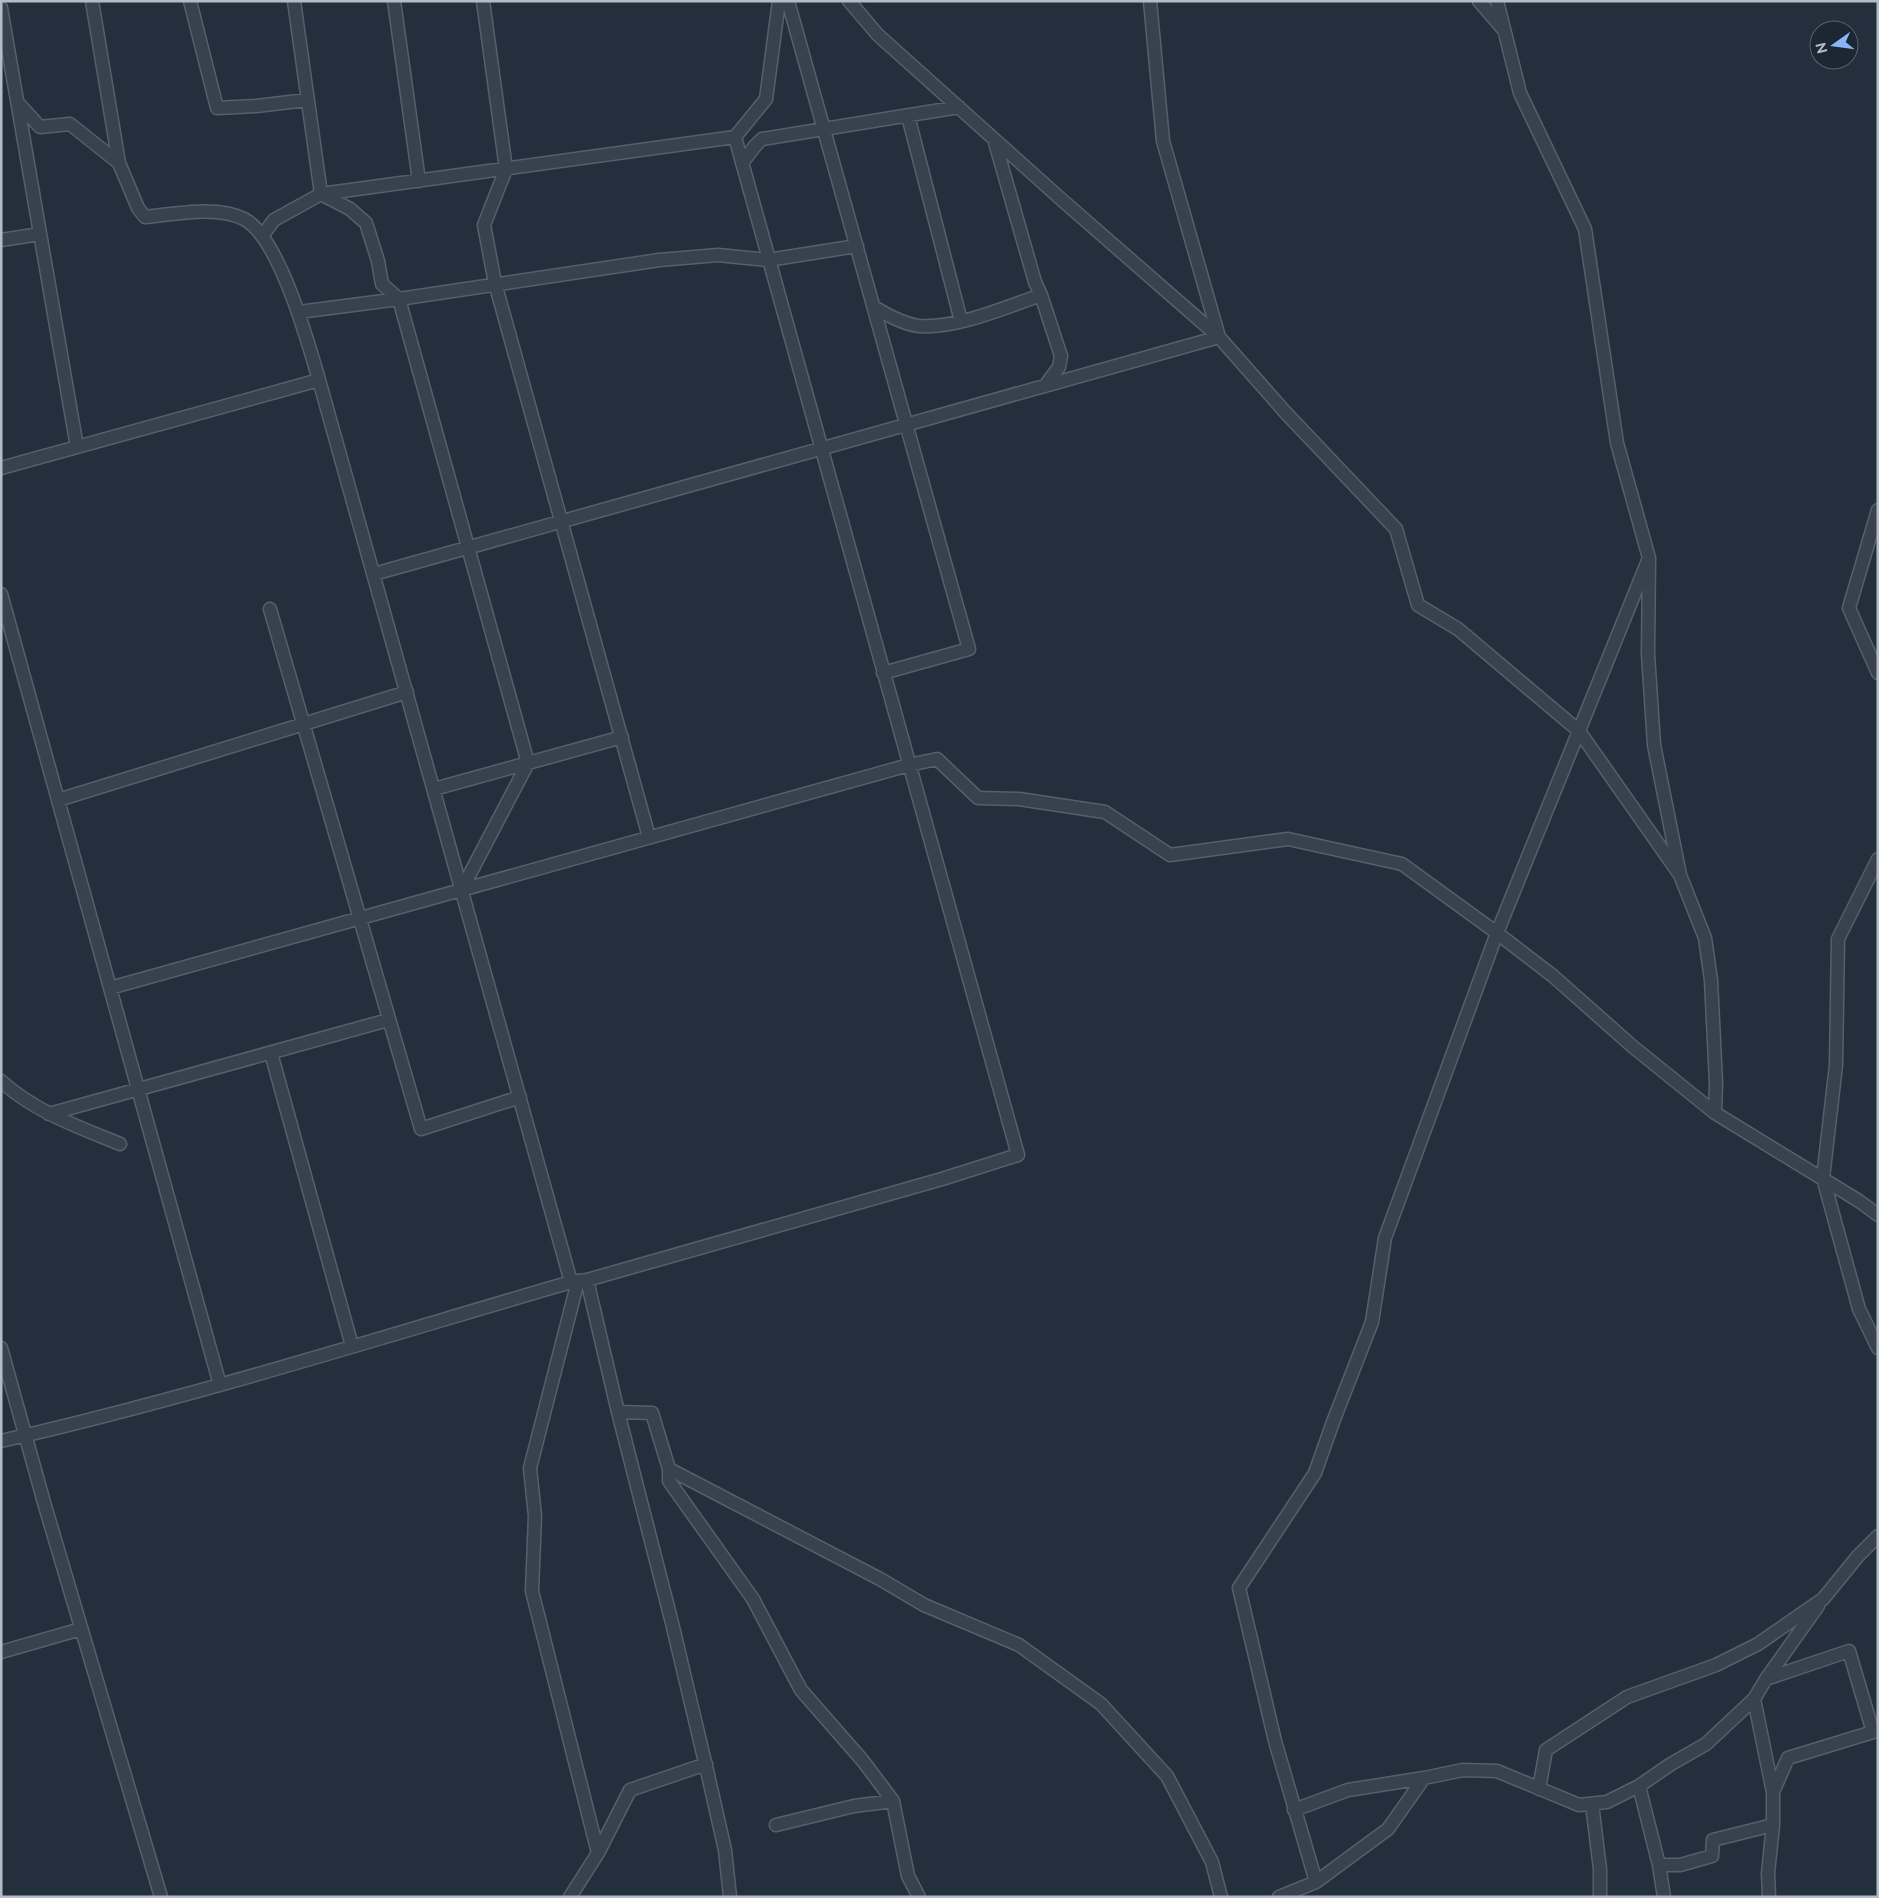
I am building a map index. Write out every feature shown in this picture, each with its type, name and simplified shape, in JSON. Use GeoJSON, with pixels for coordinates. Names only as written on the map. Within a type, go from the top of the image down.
{"type":"FeatureCollection","features":[{"type":"Feature","properties":{"kind":"street"},"geometry":{"type":"LineString","coordinates":[[92,1],[120,162],[138,208],[145,217],[211,210],[244,219],[266,240],[299,312],[520,1097],[579,1281],[618,1412],[706,1764],[725,1850],[730,1897]]}},
{"type":"Feature","properties":{"kind":"street"},"geometry":{"type":"LineString","coordinates":[[190,1],[217,108],[307,100]]}},
{"type":"Feature","properties":{"kind":"street"},"geometry":{"type":"LineString","coordinates":[[294,1],[320,194]]}},
{"type":"Feature","properties":{"kind":"street"},"geometry":{"type":"LineString","coordinates":[[394,1],[419,181]]}},
{"type":"Feature","properties":{"kind":"street"},"geometry":{"type":"LineString","coordinates":[[483,1],[506,169],[484,225],[495,284],[649,837]]}},
{"type":"Feature","properties":{"kind":"street"},"geometry":{"type":"LineString","coordinates":[[262,236],[274,220],[320,194],[735,137],[766,99],[779,1]]}},
{"type":"Feature","properties":{"kind":"street"},"geometry":{"type":"LineString","coordinates":[[788,1],[969,649],[884,673]]}},
{"type":"Feature","properties":{"kind":"street"},"geometry":{"type":"LineString","coordinates":[[848,1],[878,35],[1219,337],[1285,412],[1396,528],[1418,605],[1458,628],[1579,731],[1680,875]]}},
{"type":"Feature","properties":{"kind":"street"},"geometry":{"type":"LineString","coordinates":[[1150,1],[1163,141],[1219,337]]}},
{"type":"Feature","properties":{"kind":"street"},"geometry":{"type":"LineString","coordinates":[[1479,1],[1505,31]]}},
{"type":"Feature","properties":{"kind":"street"},"geometry":{"type":"LineString","coordinates":[[1498,1],[1520,93],[1585,229],[1617,444],[1650,558],[1648,654],[1654,744],[1680,875],[1706,938],[1711,980],[1715,1055],[1715,1113]]}},
{"type":"Feature","properties":{"kind":"street"},"geometry":{"type":"LineString","coordinates":[[1,8],[77,447]]}},
{"type":"Feature","properties":{"kind":"street"},"geometry":{"type":"LineString","coordinates":[[18,103],[40,126],[70,124],[120,162]]}},
{"type":"Feature","properties":{"kind":"street"},"geometry":{"type":"LineString","coordinates":[[742,163],[754,146],[762,140],[959,108]]}},
{"type":"Feature","properties":{"kind":"street"},"geometry":{"type":"LineString","coordinates":[[908,116],[961,321]]}},
{"type":"Feature","properties":{"kind":"street"},"geometry":{"type":"LineString","coordinates":[[1,1441],[220,1386],[352,1346],[942,1179],[1018,1155],[735,137]]}},
{"type":"Feature","properties":{"kind":"street"},"geometry":{"type":"LineString","coordinates":[[994,139],[1035,282],[1061,356],[1059,367],[1045,386]]}},
{"type":"Feature","properties":{"kind":"street"},"geometry":{"type":"LineString","coordinates":[[320,194],[350,209],[366,223],[378,261],[382,284],[399,299],[528,762],[462,890]]}},
{"type":"Feature","properties":{"kind":"street"},"geometry":{"type":"LineString","coordinates":[[1,240],[40,234]]}},
{"type":"Feature","properties":{"kind":"street"},"geometry":{"type":"LineString","coordinates":[[299,312],[659,260],[718,255],[768,260],[857,246]]}},
{"type":"Feature","properties":{"kind":"street"},"geometry":{"type":"LineString","coordinates":[[874,306],[892,317],[917,326],[937,326],[961,321],[1041,295]]}},
{"type":"Feature","properties":{"kind":"street"},"geometry":{"type":"LineString","coordinates":[[374,574],[1219,337]]}},
{"type":"Feature","properties":{"kind":"street"},"geometry":{"type":"LineString","coordinates":[[1,468],[319,380]]}},
{"type":"Feature","properties":{"kind":"street"},"geometry":{"type":"LineString","coordinates":[[1878,510],[1849,608],[1878,673]]}},
{"type":"Feature","properties":{"kind":"street"},"geometry":{"type":"LineString","coordinates":[[1316,1882],[1275,1741],[1239,1588],[1315,1473],[1372,1322],[1384,1238],[1497,933],[1650,558]]}},
{"type":"Feature","properties":{"kind":"street"},"geometry":{"type":"LineString","coordinates":[[1,594],[220,1386]]}},
{"type":"Feature","properties":{"kind":"street"},"geometry":{"type":"LineString","coordinates":[[270,609],[421,1129],[520,1097]]}},
{"type":"Feature","properties":{"kind":"street"},"geometry":{"type":"LineString","coordinates":[[58,800],[407,692]]}},
{"type":"Feature","properties":{"kind":"street"},"geometry":{"type":"LineString","coordinates":[[434,789],[622,737]]}},
{"type":"Feature","properties":{"kind":"street"},"geometry":{"type":"LineString","coordinates":[[110,988],[909,765],[937,759],[978,798],[1018,799],[1106,812],[1170,855],[1288,840],[1402,864],[1554,976],[1632,1046],[1715,1113],[1860,1200],[1878,1215]]}},
{"type":"Feature","properties":{"kind":"street"},"geometry":{"type":"LineString","coordinates":[[1878,859],[1838,939],[1836,1065],[1823,1178],[1859,1309],[1878,1348]]}},
{"type":"Feature","properties":{"kind":"street"},"geometry":{"type":"LineString","coordinates":[[49,1114],[388,1020]]}},
{"type":"Feature","properties":{"kind":"street"},"geometry":{"type":"LineString","coordinates":[[271,1053],[352,1346]]}},
{"type":"Feature","properties":{"kind":"street"},"geometry":{"type":"LineString","coordinates":[[1,1081],[13,1092],[49,1114],[120,1144]]}},
{"type":"Feature","properties":{"kind":"street"},"geometry":{"type":"LineString","coordinates":[[579,1281],[530,1468],[535,1516],[532,1591],[598,1854]]}},
{"type":"Feature","properties":{"kind":"street"},"geometry":{"type":"LineString","coordinates":[[1,1348],[81,1629],[161,1897]]}},
{"type":"Feature","properties":{"kind":"street"},"geometry":{"type":"LineString","coordinates":[[618,1412],[652,1413],[669,1469],[669,1481],[753,1599],[801,1690],[863,1761],[893,1801],[908,1876],[919,1897]]}},
{"type":"Feature","properties":{"kind":"street"},"geometry":{"type":"LineString","coordinates":[[669,1469],[880,1579],[924,1605],[1019,1646],[1101,1704],[1167,1776],[1212,1862],[1220,1897]]}},
{"type":"Feature","properties":{"kind":"street"},"geometry":{"type":"LineString","coordinates":[[1294,1810],[1348,1790],[1462,1770],[1497,1771],[1580,1805],[1607,1802],[1639,1786],[1671,1764],[1706,1744],[1754,1700],[1766,1679],[1823,1599],[1858,1556],[1878,1536]]}},
{"type":"Feature","properties":{"kind":"street"},"geometry":{"type":"LineString","coordinates":[[1539,1789],[1546,1750],[1627,1697],[1716,1665],[1758,1644],[1823,1599]]}},
{"type":"Feature","properties":{"kind":"street"},"geometry":{"type":"LineString","coordinates":[[1,1652],[81,1629]]}},
{"type":"Feature","properties":{"kind":"street"},"geometry":{"type":"LineString","coordinates":[[1766,1679],[1849,1651],[1873,1732],[1788,1758],[1773,1792]]}},
{"type":"Feature","properties":{"kind":"street"},"geometry":{"type":"LineString","coordinates":[[1754,1700],[1773,1792],[1773,1825],[1768,1873],[1769,1897]]}},
{"type":"Feature","properties":{"kind":"street"},"geometry":{"type":"LineString","coordinates":[[570,1897],[598,1854],[630,1790],[706,1764]]}},
{"type":"Feature","properties":{"kind":"street"},"geometry":{"type":"LineString","coordinates":[[1279,1897],[1316,1882],[1388,1828],[1424,1778]]}},
{"type":"Feature","properties":{"kind":"street"},"geometry":{"type":"LineString","coordinates":[[1639,1786],[1659,1865],[1664,1897]]}},
{"type":"Feature","properties":{"kind":"street"},"geometry":{"type":"LineString","coordinates":[[776,1825],[854,1806],[893,1801]]}},
{"type":"Feature","properties":{"kind":"street"},"geometry":{"type":"LineString","coordinates":[[1592,1804],[1600,1870],[1600,1897]]}},
{"type":"Feature","properties":{"kind":"street"},"geometry":{"type":"LineString","coordinates":[[1659,1865],[1680,1865],[1712,1856],[1713,1840],[1773,1825]]}}]}
